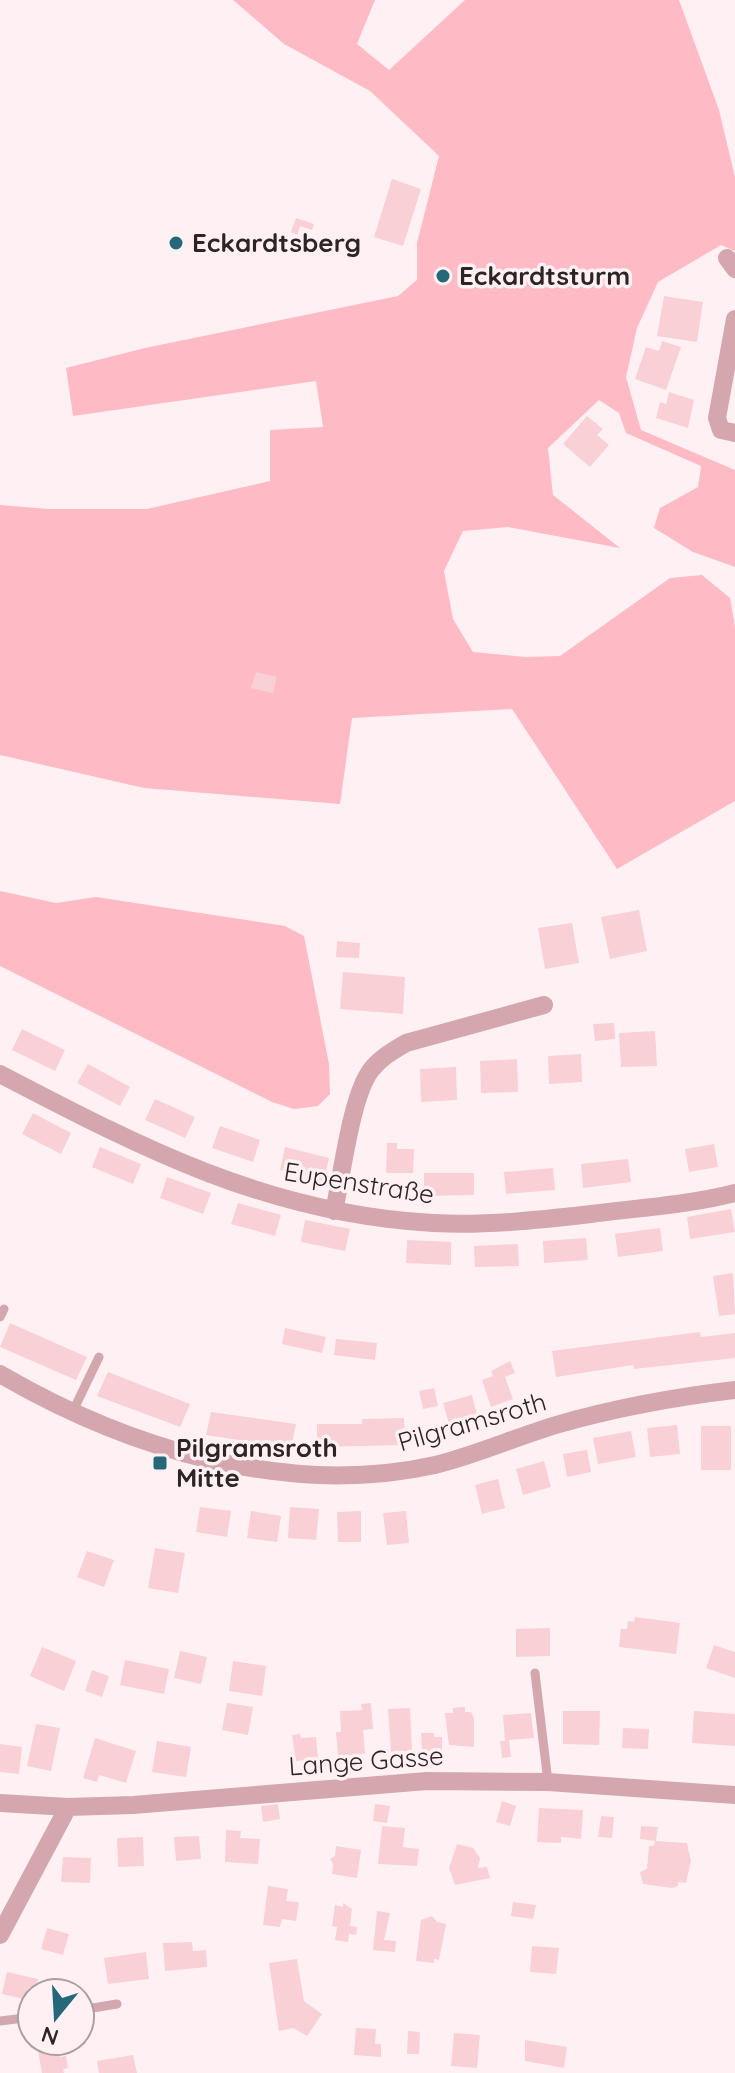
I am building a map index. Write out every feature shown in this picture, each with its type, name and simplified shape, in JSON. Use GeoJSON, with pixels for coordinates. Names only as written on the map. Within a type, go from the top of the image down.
{"type":"FeatureCollection","features":[{"type":"Feature","properties":{"kind":"street"},"geometry":{"type":"LineString","coordinates":[[735,319],[717,418],[721,430],[735,433]]}},
{"type":"Feature","properties":{"kind":"street"},"geometry":{"type":"LineString","coordinates":[[334,1211],[359,1095],[370,1071],[386,1054],[406,1043],[544,1005]]}},
{"type":"Feature","properties":{"kind":"street","name":"Eupenstraße"},"geometry":{"type":"LineString","coordinates":[[0,1074],[163,1157],[230,1183],[334,1211],[435,1223],[492,1222],[632,1209],[735,1193]]}},
{"type":"Feature","properties":{"kind":"street","name":"Pilgramsroth"},"geometry":{"type":"LineString","coordinates":[[0,1374],[72,1415],[232,1465],[331,1477],[436,1465],[610,1411],[735,1390]]}},
{"type":"Feature","properties":{"kind":"street","name":"Lange Gasse"},"geometry":{"type":"LineString","coordinates":[[0,1803],[68,1807],[199,1801],[427,1781],[548,1782],[735,1795]]}},
{"type":"Feature","properties":{"kind":"street"},"geometry":{"type":"LineString","coordinates":[[0,1935],[68,1807]]}},
{"type":"Feature","properties":{"kind":"lane"},"geometry":{"type":"LineString","coordinates":[[72,1415],[99,1357]]}},
{"type":"Feature","properties":{"kind":"lane"},"geometry":{"type":"LineString","coordinates":[[535,1673],[548,1782]]}},
{"type":"Feature","properties":{"kind":"lane"},"geometry":{"type":"LineString","coordinates":[[96,2007],[117,2004]]}},
{"type":"Feature","properties":{"kind":"shaded area"},"geometry":{"type":"Polygon","coordinates":[[[233,0],[375,0],[357,44],[389,70],[465,0],[679,0],[719,110],[735,177],[735,251],[721,245],[658,282],[637,328],[626,377],[641,430],[735,470],[735,567],[693,552],[654,528],[660,508],[698,487],[701,466],[626,433],[619,413],[599,400],[548,448],[553,495],[620,548],[508,527],[463,531],[444,571],[453,619],[473,652],[525,657],[560,656],[670,578],[702,575],[730,598],[735,627],[735,801],[617,869],[512,709],[352,718],[340,804],[144,788],[0,755],[0,505],[49,509],[147,509],[270,481],[270,430],[323,427],[316,381],[73,416],[66,368],[145,348],[398,296],[417,280],[417,243],[439,156],[370,91],[284,44],[233,0]]]}},
{"type":"Feature","properties":{"kind":"shaded area"},"geometry":{"type":"Polygon","coordinates":[[[0,891],[56,903],[96,897],[285,926],[304,936],[329,1064],[330,1094],[318,1106],[294,1109],[272,1102],[0,966],[0,891]]]}},
{"type":"Feature","properties":{"kind":"building"},"geometry":{"type":"Polygon","coordinates":[[[392,179],[421,189],[403,246],[374,237],[392,179]]]}},
{"type":"Feature","properties":{"kind":"building"},"geometry":{"type":"Polygon","coordinates":[[[296,218],[314,224],[312,230],[300,226],[297,235],[291,232],[296,218]]]}},
{"type":"Feature","properties":{"kind":"building"},"geometry":{"type":"Polygon","coordinates":[[[664,296],[703,302],[697,342],[657,336],[664,296]]]}},
{"type":"Feature","properties":{"kind":"building"},"geometry":{"type":"Polygon","coordinates":[[[662,341],[681,347],[666,390],[635,379],[646,347],[659,351],[662,341]]]}},
{"type":"Feature","properties":{"kind":"building"},"geometry":{"type":"Polygon","coordinates":[[[669,392],[694,400],[688,428],[656,418],[660,402],[666,404],[669,392]]]}},
{"type":"Feature","properties":{"kind":"building"},"geometry":{"type":"Polygon","coordinates":[[[587,416],[603,429],[597,435],[609,445],[590,467],[563,444],[587,416]]]}},
{"type":"Feature","properties":{"kind":"building"},"geometry":{"type":"Polygon","coordinates":[[[256,672],[277,677],[273,693],[251,688],[256,672]]]}},
{"type":"Feature","properties":{"kind":"building"},"geometry":{"type":"Polygon","coordinates":[[[639,910],[647,951],[610,959],[601,917],[639,910]]]}},
{"type":"Feature","properties":{"kind":"building"},"geometry":{"type":"Polygon","coordinates":[[[572,923],[579,963],[545,969],[538,928],[572,923]]]}},
{"type":"Feature","properties":{"kind":"building"},"geometry":{"type":"Polygon","coordinates":[[[337,941],[360,943],[359,958],[336,957],[337,941]]]}},
{"type":"Feature","properties":{"kind":"building"},"geometry":{"type":"Polygon","coordinates":[[[343,972],[405,977],[403,1014],[340,1009],[343,972]]]}},
{"type":"Feature","properties":{"kind":"building"},"geometry":{"type":"Polygon","coordinates":[[[614,1023],[615,1039],[595,1041],[593,1024],[614,1023]]]}},
{"type":"Feature","properties":{"kind":"building"},"geometry":{"type":"Polygon","coordinates":[[[22,1029],[65,1050],[55,1071],[12,1050],[22,1029]]]}},
{"type":"Feature","properties":{"kind":"building"},"geometry":{"type":"Polygon","coordinates":[[[655,1031],[657,1066],[621,1067],[619,1033],[655,1031]]]}},
{"type":"Feature","properties":{"kind":"building"},"geometry":{"type":"Polygon","coordinates":[[[581,1054],[582,1082],[549,1084],[548,1056],[581,1054]]]}},
{"type":"Feature","properties":{"kind":"building"},"geometry":{"type":"Polygon","coordinates":[[[517,1059],[518,1092],[481,1093],[480,1061],[517,1059]]]}},
{"type":"Feature","properties":{"kind":"building"},"geometry":{"type":"Polygon","coordinates":[[[88,1064],[130,1087],[120,1106],[77,1083],[88,1064]]]}},
{"type":"Feature","properties":{"kind":"building"},"geometry":{"type":"Polygon","coordinates":[[[456,1067],[457,1100],[421,1102],[420,1069],[456,1067]]]}},
{"type":"Feature","properties":{"kind":"building"},"geometry":{"type":"Polygon","coordinates":[[[155,1099],[195,1117],[185,1138],[145,1120],[155,1099]]]}},
{"type":"Feature","properties":{"kind":"building"},"geometry":{"type":"Polygon","coordinates":[[[33,1113],[71,1133],[61,1154],[22,1134],[33,1113]]]}},
{"type":"Feature","properties":{"kind":"building"},"geometry":{"type":"Polygon","coordinates":[[[220,1126],[260,1140],[253,1162],[212,1148],[220,1126]]]}},
{"type":"Feature","properties":{"kind":"building"},"geometry":{"type":"Polygon","coordinates":[[[387,1143],[397,1143],[397,1149],[414,1149],[413,1173],[386,1173],[387,1143]]]}},
{"type":"Feature","properties":{"kind":"building"},"geometry":{"type":"Polygon","coordinates":[[[714,1144],[718,1167],[689,1172],[685,1149],[714,1144]]]}},
{"type":"Feature","properties":{"kind":"building"},"geometry":{"type":"Polygon","coordinates":[[[100,1147],[141,1164],[133,1184],[92,1167],[100,1147]]]}},
{"type":"Feature","properties":{"kind":"building"},"geometry":{"type":"Polygon","coordinates":[[[285,1147],[329,1158],[324,1181],[280,1170],[285,1147]]]}},
{"type":"Feature","properties":{"kind":"building"},"geometry":{"type":"Polygon","coordinates":[[[628,1159],[631,1182],[583,1188],[581,1164],[628,1159]]]}},
{"type":"Feature","properties":{"kind":"building"},"geometry":{"type":"Polygon","coordinates":[[[553,1168],[555,1190],[506,1194],[504,1172],[553,1168]]]}},
{"type":"Feature","properties":{"kind":"building"},"geometry":{"type":"Polygon","coordinates":[[[424,1173],[474,1173],[474,1195],[424,1196],[424,1173]]]}},
{"type":"Feature","properties":{"kind":"building"},"geometry":{"type":"Polygon","coordinates":[[[167,1177],[211,1193],[203,1214],[160,1198],[167,1177]]]}},
{"type":"Feature","properties":{"kind":"building"},"geometry":{"type":"Polygon","coordinates":[[[238,1203],[281,1215],[275,1236],[231,1224],[238,1203]]]}},
{"type":"Feature","properties":{"kind":"building"},"geometry":{"type":"Polygon","coordinates":[[[731,1209],[735,1232],[690,1239],[687,1217],[731,1209]]]}},
{"type":"Feature","properties":{"kind":"building"},"geometry":{"type":"Polygon","coordinates":[[[305,1220],[350,1229],[345,1251],[301,1242],[305,1220]]]}},
{"type":"Feature","properties":{"kind":"building"},"geometry":{"type":"Polygon","coordinates":[[[660,1228],[663,1251],[618,1257],[615,1234],[660,1228]]]}},
{"type":"Feature","properties":{"kind":"building"},"geometry":{"type":"Polygon","coordinates":[[[586,1238],[588,1260],[544,1263],[543,1241],[586,1238]]]}},
{"type":"Feature","properties":{"kind":"building"},"geometry":{"type":"Polygon","coordinates":[[[407,1240],[451,1242],[451,1265],[406,1263],[407,1240]]]}},
{"type":"Feature","properties":{"kind":"building"},"geometry":{"type":"Polygon","coordinates":[[[518,1244],[519,1266],[475,1267],[474,1246],[518,1244]]]}},
{"type":"Feature","properties":{"kind":"building"},"geometry":{"type":"Polygon","coordinates":[[[733,1273],[735,1314],[719,1316],[713,1276],[733,1273]]]}},
{"type":"Feature","properties":{"kind":"building"},"geometry":{"type":"Polygon","coordinates":[[[10,1323],[87,1357],[76,1380],[0,1347],[10,1323]]]}},
{"type":"Feature","properties":{"kind":"building"},"geometry":{"type":"Polygon","coordinates":[[[285,1328],[326,1337],[322,1353],[282,1344],[285,1328]]]}},
{"type":"Feature","properties":{"kind":"building"},"geometry":{"type":"Polygon","coordinates":[[[700,1332],[701,1337],[735,1333],[735,1358],[634,1369],[633,1365],[556,1377],[552,1351],[700,1332]]]}},
{"type":"Feature","properties":{"kind":"building"},"geometry":{"type":"Polygon","coordinates":[[[336,1339],[377,1343],[375,1360],[334,1355],[336,1339]]]}},
{"type":"Feature","properties":{"kind":"building"},"geometry":{"type":"Polygon","coordinates":[[[510,1361],[515,1373],[505,1377],[513,1399],[491,1407],[482,1380],[493,1376],[491,1371],[510,1361]]]}},
{"type":"Feature","properties":{"kind":"building"},"geometry":{"type":"Polygon","coordinates":[[[108,1372],[190,1404],[180,1427],[97,1396],[108,1372]]]}},
{"type":"Feature","properties":{"kind":"building"},"geometry":{"type":"Polygon","coordinates":[[[434,1388],[438,1406],[423,1409],[419,1391],[434,1388]]]}},
{"type":"Feature","properties":{"kind":"building"},"geometry":{"type":"Polygon","coordinates":[[[472,1395],[478,1419],[450,1427],[443,1403],[472,1395]]]}},
{"type":"Feature","properties":{"kind":"building"},"geometry":{"type":"Polygon","coordinates":[[[211,1412],[296,1424],[291,1448],[206,1435],[211,1412]]]}},
{"type":"Feature","properties":{"kind":"building"},"geometry":{"type":"Polygon","coordinates":[[[404,1418],[405,1445],[317,1447],[317,1424],[362,1424],[362,1419],[404,1418]]]}},
{"type":"Feature","properties":{"kind":"building"},"geometry":{"type":"Polygon","coordinates":[[[677,1425],[680,1454],[650,1457],[647,1428],[677,1425]]]}},
{"type":"Feature","properties":{"kind":"building"},"geometry":{"type":"Polygon","coordinates":[[[701,1426],[731,1426],[731,1470],[701,1470],[701,1426]]]}},
{"type":"Feature","properties":{"kind":"building"},"geometry":{"type":"Polygon","coordinates":[[[631,1431],[636,1457],[598,1464],[593,1438],[631,1431]]]}},
{"type":"Feature","properties":{"kind":"building"},"geometry":{"type":"Polygon","coordinates":[[[587,1450],[591,1472],[567,1477],[563,1454],[587,1450]]]}},
{"type":"Feature","properties":{"kind":"building"},"geometry":{"type":"Polygon","coordinates":[[[544,1461],[551,1487],[523,1495],[516,1469],[544,1461]]]}},
{"type":"Feature","properties":{"kind":"building"},"geometry":{"type":"Polygon","coordinates":[[[498,1479],[505,1508],[482,1514],[475,1485],[498,1479]]]}},
{"type":"Feature","properties":{"kind":"building"},"geometry":{"type":"Polygon","coordinates":[[[200,1507],[231,1511],[227,1537],[196,1532],[200,1507]]]}},
{"type":"Feature","properties":{"kind":"building"},"geometry":{"type":"Polygon","coordinates":[[[290,1507],[319,1509],[316,1540],[288,1538],[290,1507]]]}},
{"type":"Feature","properties":{"kind":"building"},"geometry":{"type":"Polygon","coordinates":[[[251,1511],[281,1516],[277,1542],[247,1538],[251,1511]]]}},
{"type":"Feature","properties":{"kind":"building"},"geometry":{"type":"Polygon","coordinates":[[[361,1511],[361,1542],[338,1542],[337,1512],[361,1511]]]}},
{"type":"Feature","properties":{"kind":"building"},"geometry":{"type":"Polygon","coordinates":[[[406,1511],[409,1543],[387,1545],[383,1513],[406,1511]]]}},
{"type":"Feature","properties":{"kind":"building"},"geometry":{"type":"Polygon","coordinates":[[[155,1548],[185,1553],[178,1593],[148,1588],[155,1548]]]}},
{"type":"Feature","properties":{"kind":"building"},"geometry":{"type":"Polygon","coordinates":[[[87,1551],[114,1560],[104,1587],[77,1577],[87,1551]]]}},
{"type":"Feature","properties":{"kind":"building"},"geometry":{"type":"Polygon","coordinates":[[[635,1617],[680,1623],[676,1654],[619,1647],[621,1629],[627,1629],[628,1621],[634,1622],[635,1617]]]}},
{"type":"Feature","properties":{"kind":"building"},"geometry":{"type":"Polygon","coordinates":[[[550,1628],[550,1656],[516,1657],[516,1629],[550,1628]]]}},
{"type":"Feature","properties":{"kind":"building"},"geometry":{"type":"Polygon","coordinates":[[[714,1645],[735,1652],[735,1678],[706,1668],[714,1645]]]}},
{"type":"Feature","properties":{"kind":"building"},"geometry":{"type":"Polygon","coordinates":[[[42,1647],[76,1661],[64,1691],[30,1676],[42,1647]]]}},
{"type":"Feature","properties":{"kind":"building"},"geometry":{"type":"Polygon","coordinates":[[[180,1651],[207,1657],[201,1684],[174,1678],[180,1651]]]}},
{"type":"Feature","properties":{"kind":"building"},"geometry":{"type":"Polygon","coordinates":[[[125,1660],[169,1669],[164,1694],[120,1685],[125,1660]]]}},
{"type":"Feature","properties":{"kind":"building"},"geometry":{"type":"Polygon","coordinates":[[[233,1661],[266,1666],[262,1696],[229,1691],[233,1661]]]}},
{"type":"Feature","properties":{"kind":"building"},"geometry":{"type":"Polygon","coordinates":[[[92,1670],[109,1676],[102,1697],[85,1691],[92,1670]]]}},
{"type":"Feature","properties":{"kind":"building"},"geometry":{"type":"Polygon","coordinates":[[[227,1703],[253,1707],[248,1735],[222,1730],[227,1703]]]}},
{"type":"Feature","properties":{"kind":"building"},"geometry":{"type":"Polygon","coordinates":[[[371,1703],[373,1729],[363,1730],[365,1754],[338,1756],[336,1732],[341,1732],[340,1711],[362,1710],[361,1704],[371,1703]]]}},
{"type":"Feature","properties":{"kind":"building"},"geometry":{"type":"Polygon","coordinates":[[[465,1707],[465,1712],[471,1712],[474,1718],[474,1747],[449,1745],[445,1713],[453,1713],[453,1708],[465,1707]]]}},
{"type":"Feature","properties":{"kind":"building"},"geometry":{"type":"Polygon","coordinates":[[[410,1708],[412,1751],[391,1752],[388,1709],[410,1708]]]}},
{"type":"Feature","properties":{"kind":"building"},"geometry":{"type":"Polygon","coordinates":[[[563,1711],[600,1711],[599,1745],[563,1744],[563,1711]]]}},
{"type":"Feature","properties":{"kind":"building"},"geometry":{"type":"Polygon","coordinates":[[[694,1711],[735,1714],[735,1746],[692,1743],[694,1711]]]}},
{"type":"Feature","properties":{"kind":"building"},"geometry":{"type":"Polygon","coordinates":[[[531,1713],[534,1738],[509,1740],[511,1757],[502,1758],[500,1741],[505,1741],[503,1715],[531,1713]]]}},
{"type":"Feature","properties":{"kind":"building"},"geometry":{"type":"Polygon","coordinates":[[[36,1724],[60,1728],[51,1771],[27,1766],[36,1724]]]}},
{"type":"Feature","properties":{"kind":"building"},"geometry":{"type":"Polygon","coordinates":[[[623,1728],[649,1729],[648,1749],[622,1748],[623,1728]]]}},
{"type":"Feature","properties":{"kind":"building"},"geometry":{"type":"Polygon","coordinates":[[[421,1733],[434,1733],[434,1737],[442,1737],[442,1752],[422,1753],[421,1733]]]}},
{"type":"Feature","properties":{"kind":"building"},"geometry":{"type":"Polygon","coordinates":[[[300,1734],[301,1738],[316,1737],[318,1759],[296,1761],[292,1735],[300,1734]]]}},
{"type":"Feature","properties":{"kind":"building"},"geometry":{"type":"Polygon","coordinates":[[[95,1738],[136,1751],[126,1783],[99,1775],[97,1782],[83,1778],[95,1738]]]}},
{"type":"Feature","properties":{"kind":"building"},"geometry":{"type":"Polygon","coordinates":[[[157,1741],[191,1747],[186,1777],[152,1772],[157,1741]]]}},
{"type":"Feature","properties":{"kind":"building"},"geometry":{"type":"Polygon","coordinates":[[[0,1744],[22,1747],[19,1774],[0,1772],[0,1744]]]}},
{"type":"Feature","properties":{"kind":"building"},"geometry":{"type":"Polygon","coordinates":[[[502,1801],[516,1806],[510,1826],[496,1822],[502,1801]]]}},
{"type":"Feature","properties":{"kind":"building"},"geometry":{"type":"Polygon","coordinates":[[[278,1804],[280,1819],[263,1822],[261,1806],[278,1804]]]}},
{"type":"Feature","properties":{"kind":"building"},"geometry":{"type":"Polygon","coordinates":[[[375,1804],[390,1806],[387,1823],[373,1821],[375,1804]]]}},
{"type":"Feature","properties":{"kind":"building"},"geometry":{"type":"Polygon","coordinates":[[[539,1808],[583,1810],[581,1839],[561,1837],[561,1843],[537,1842],[539,1808]]]}},
{"type":"Feature","properties":{"kind":"building"},"geometry":{"type":"Polygon","coordinates":[[[601,1816],[614,1817],[612,1838],[598,1837],[601,1816]]]}},
{"type":"Feature","properties":{"kind":"building"},"geometry":{"type":"Polygon","coordinates":[[[382,1826],[405,1828],[403,1847],[419,1849],[417,1866],[378,1864],[382,1826]]]}},
{"type":"Feature","properties":{"kind":"building"},"geometry":{"type":"Polygon","coordinates":[[[641,1826],[658,1827],[656,1841],[640,1839],[641,1826]]]}},
{"type":"Feature","properties":{"kind":"building"},"geometry":{"type":"Polygon","coordinates":[[[226,1830],[241,1831],[240,1838],[260,1839],[258,1864],[225,1862],[226,1830]]]}},
{"type":"Feature","properties":{"kind":"building"},"geometry":{"type":"Polygon","coordinates":[[[199,1836],[201,1859],[176,1861],[174,1837],[199,1836]]]}},
{"type":"Feature","properties":{"kind":"building"},"geometry":{"type":"Polygon","coordinates":[[[143,1837],[144,1866],[118,1867],[117,1838],[143,1837]]]}},
{"type":"Feature","properties":{"kind":"building"},"geometry":{"type":"Polygon","coordinates":[[[655,1841],[687,1843],[691,1861],[686,1883],[678,1882],[678,1886],[672,1888],[643,1884],[640,1872],[647,1869],[649,1846],[654,1846],[655,1841]]]}},
{"type":"Feature","properties":{"kind":"building"},"geometry":{"type":"Polygon","coordinates":[[[457,1844],[473,1848],[480,1858],[478,1868],[487,1867],[490,1878],[455,1885],[449,1868],[457,1844]]]}},
{"type":"Feature","properties":{"kind":"building"},"geometry":{"type":"Polygon","coordinates":[[[336,1846],[361,1850],[357,1878],[332,1874],[330,1859],[335,1856],[336,1846]]]}},
{"type":"Feature","properties":{"kind":"building"},"geometry":{"type":"Polygon","coordinates":[[[63,1857],[91,1858],[90,1883],[61,1882],[63,1857]]]}},
{"type":"Feature","properties":{"kind":"building"},"geometry":{"type":"Polygon","coordinates":[[[268,1886],[288,1889],[286,1901],[299,1902],[296,1921],[282,1919],[280,1927],[263,1925],[268,1886]]]}},
{"type":"Feature","properties":{"kind":"building"},"geometry":{"type":"Polygon","coordinates":[[[513,1902],[536,1905],[533,1919],[511,1916],[513,1902]]]}},
{"type":"Feature","properties":{"kind":"building"},"geometry":{"type":"Polygon","coordinates":[[[343,1903],[352,1909],[350,1926],[357,1927],[356,1935],[349,1934],[348,1942],[335,1940],[337,1927],[332,1926],[335,1905],[343,1907],[343,1903]]]}},
{"type":"Feature","properties":{"kind":"building"},"geometry":{"type":"Polygon","coordinates":[[[377,1911],[390,1913],[384,1940],[396,1941],[395,1952],[373,1950],[377,1911]]]}},
{"type":"Feature","properties":{"kind":"building"},"geometry":{"type":"Polygon","coordinates":[[[432,1916],[437,1922],[446,1924],[439,1960],[434,1959],[434,1963],[416,1961],[421,1920],[432,1916]]]}},
{"type":"Feature","properties":{"kind":"building"},"geometry":{"type":"Polygon","coordinates":[[[47,1928],[69,1934],[63,1955],[41,1949],[47,1928]]]}},
{"type":"Feature","properties":{"kind":"building"},"geometry":{"type":"Polygon","coordinates":[[[192,1942],[193,1951],[206,1950],[207,1967],[165,1971],[163,1943],[192,1942]]]}},
{"type":"Feature","properties":{"kind":"building"},"geometry":{"type":"Polygon","coordinates":[[[532,1946],[559,1948],[556,1974],[530,1972],[532,1946]]]}},
{"type":"Feature","properties":{"kind":"building"},"geometry":{"type":"Polygon","coordinates":[[[146,1952],[149,1979],[108,1984],[104,1958],[146,1952]]]}},
{"type":"Feature","properties":{"kind":"building"},"geometry":{"type":"Polygon","coordinates":[[[297,1959],[304,2001],[322,2014],[307,2036],[293,2028],[279,2031],[269,1963],[297,1959]]]}},
{"type":"Feature","properties":{"kind":"building"},"geometry":{"type":"Polygon","coordinates":[[[7,1972],[29,1977],[16,1977],[16,1997],[2,1994],[7,1972]]]}},
{"type":"Feature","properties":{"kind":"building"},"geometry":{"type":"Polygon","coordinates":[[[356,2028],[376,2029],[375,2044],[381,2044],[381,2057],[354,2055],[356,2028]]]}},
{"type":"Feature","properties":{"kind":"building"},"geometry":{"type":"Polygon","coordinates":[[[408,2031],[420,2032],[419,2054],[407,2054],[408,2031]]]}},
{"type":"Feature","properties":{"kind":"building"},"geometry":{"type":"Polygon","coordinates":[[[454,2033],[480,2035],[477,2068],[451,2066],[454,2033]]]}},
{"type":"Feature","properties":{"kind":"building"},"geometry":{"type":"Polygon","coordinates":[[[525,2040],[567,2047],[564,2068],[525,2061],[525,2040]]]}},
{"type":"Feature","properties":{"kind":"building"},"geometry":{"type":"Polygon","coordinates":[[[133,2055],[137,2073],[99,2073],[97,2061],[133,2055]]]}},
{"type":"Feature","properties":{"kind":"building"},"geometry":{"type":"Polygon","coordinates":[[[39,2057],[66,2057],[68,2068],[63,2069],[64,2073],[42,2073],[39,2057]]]}},
{"type":"Feature","properties":{"kind":"place","name":"Eckardtsberg"},"geometry":{"type":"Point","coordinates":[176,243]}},
{"type":"Feature","properties":{"kind":"place","name":"Eckardtsturm"},"geometry":{"type":"Point","coordinates":[443,276]}},
{"type":"Feature","properties":{"kind":"place","name":"Pilgramsroth Mitte"},"geometry":{"type":"Point","coordinates":[160,1463]}}]}
